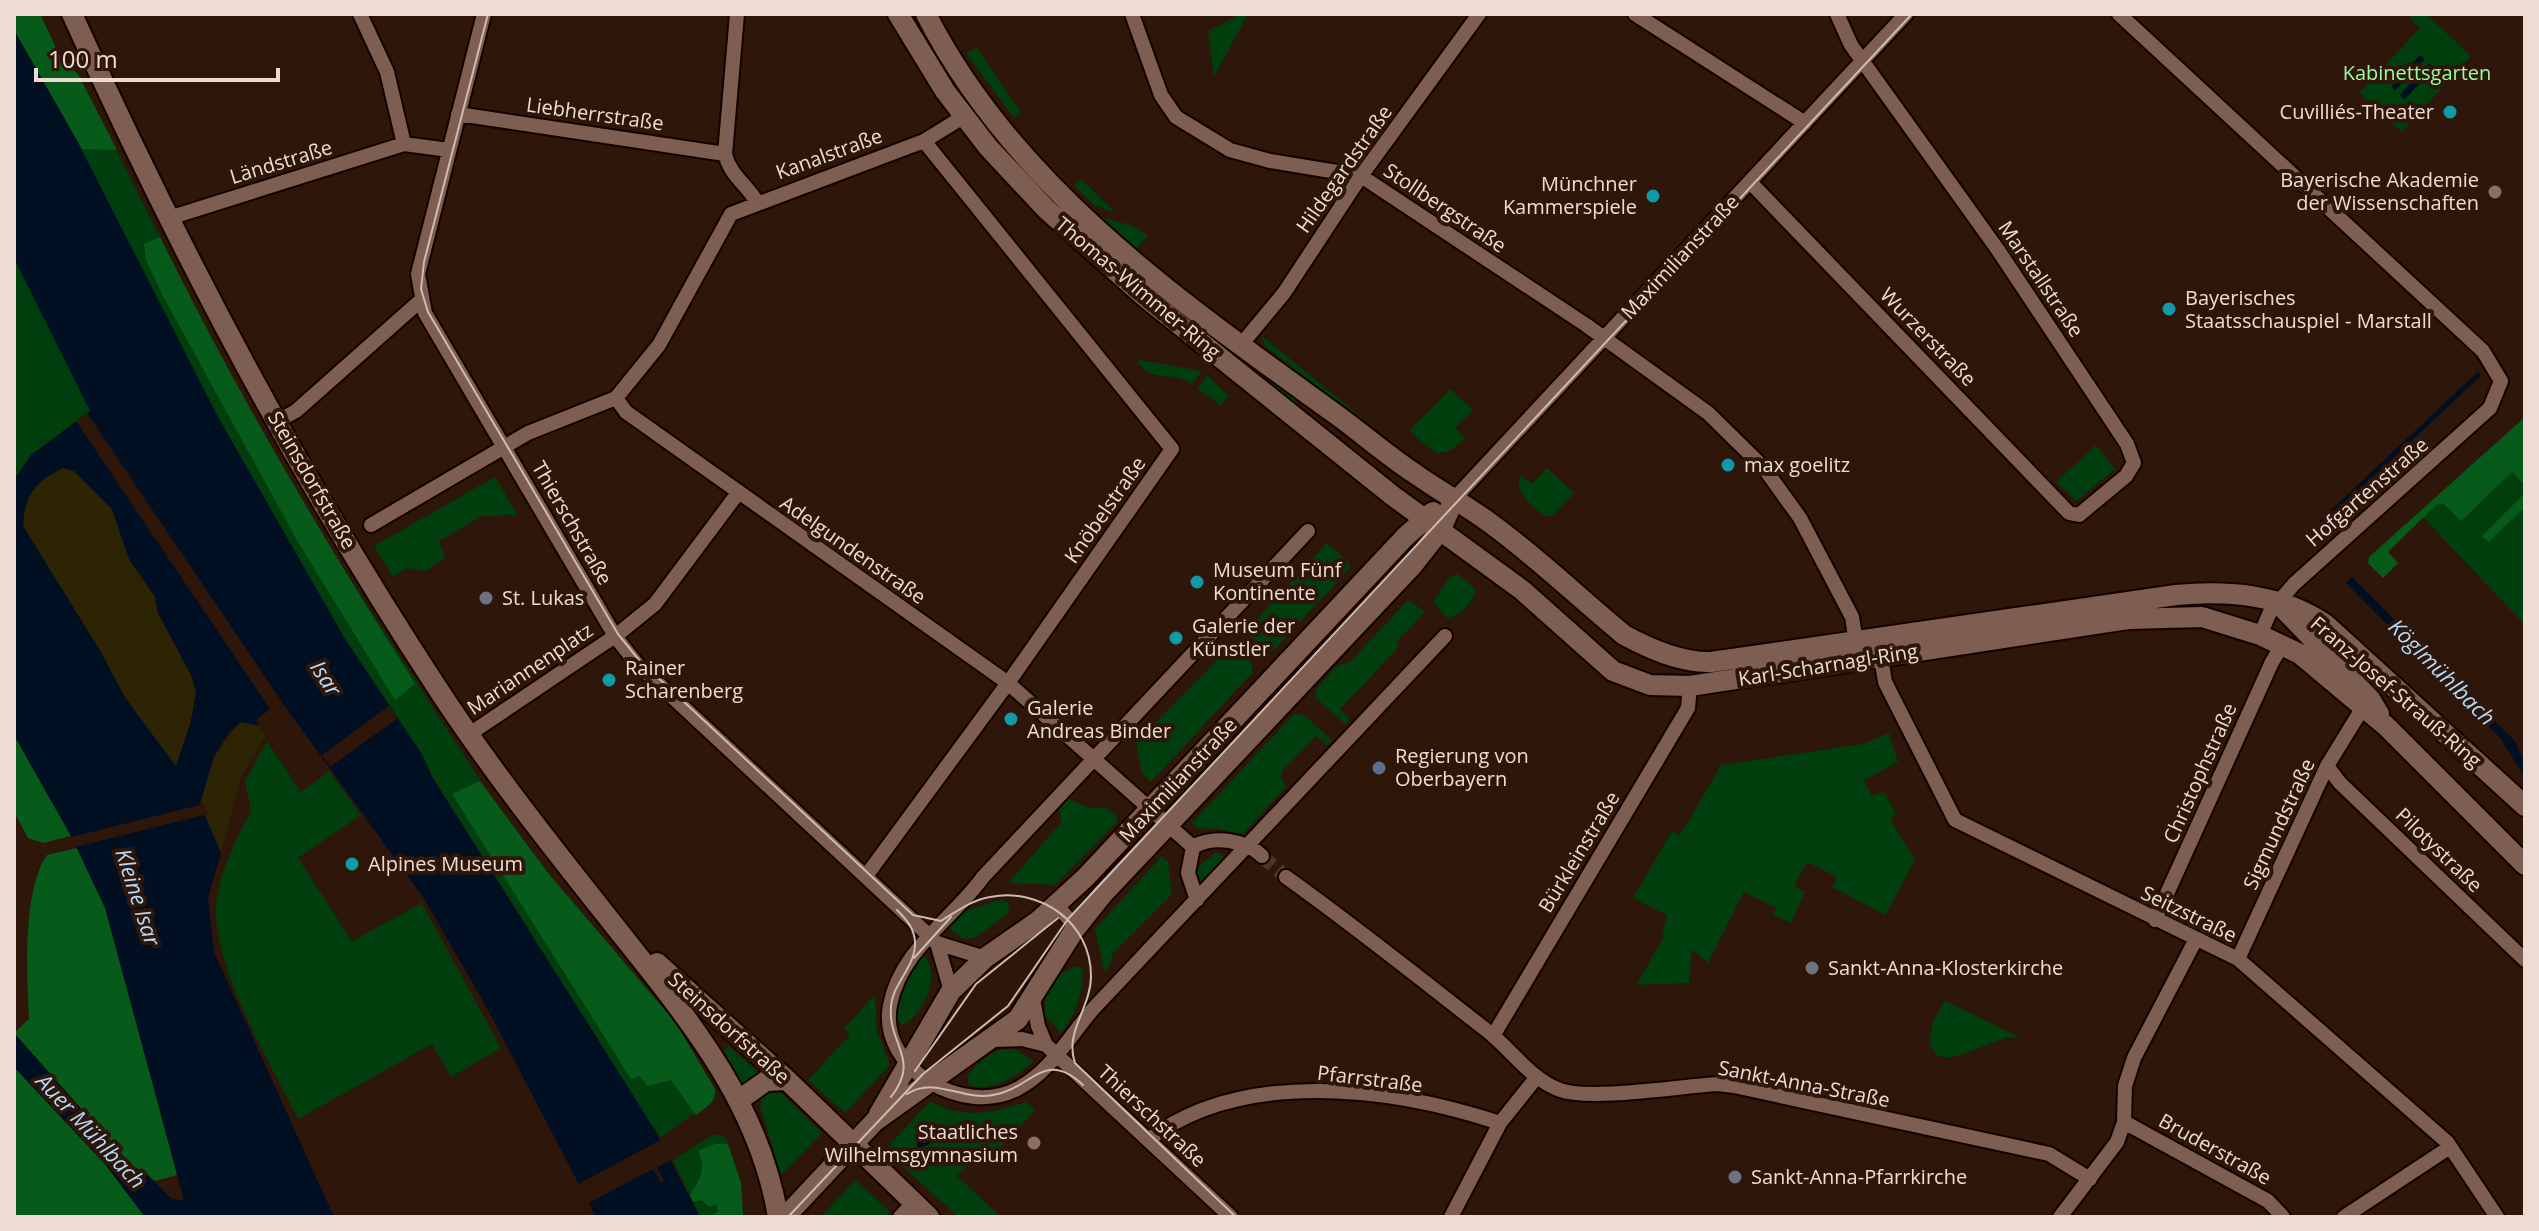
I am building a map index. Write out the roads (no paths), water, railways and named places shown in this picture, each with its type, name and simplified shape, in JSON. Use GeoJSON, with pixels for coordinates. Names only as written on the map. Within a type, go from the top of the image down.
{"type":"FeatureCollection","features":[{"type":"Feature","properties":{"kind":"main road","name":"Steinsdorfstraße"},"geometry":{"type":"LineString","coordinates":[[72,14],[126,134],[169,218],[346,540],[468,735],[714,1055],[755,1132],[778,1217]]}},
{"type":"Feature","properties":{"kind":"main road","name":"Thomas-Wimmer-Ring"},"geometry":{"type":"LineString","coordinates":[[898,14],[963,117],[1016,179],[1088,247],[1303,424],[1432,523]]}},
{"type":"Feature","properties":{"kind":"main road","name":"Thomas-Wimmer-Ring"},"geometry":{"type":"LineString","coordinates":[[926,14],[973,91],[1042,174],[1117,248],[1240,346],[1454,499]]}},
{"type":"Feature","properties":{"kind":"main road"},"geometry":{"type":"LineString","coordinates":[[1303,424],[1307,412],[1327,408]]}},
{"type":"Feature","properties":{"kind":"main road","name":"Maximilianstraße"},"geometry":{"type":"LineString","coordinates":[[785,1217],[875,1121],[993,1040],[1018,1019],[1076,927],[1159,817],[1454,499]]}},
{"type":"Feature","properties":{"kind":"main road","name":"Karl-Scharnagl-Ring"},"geometry":{"type":"LineString","coordinates":[[1454,499],[1490,523],[1624,635],[1645,646],[1703,662],[2209,592],[2277,602]]}},
{"type":"Feature","properties":{"kind":"main road","name":"Karl-Scharnagl-Ring"},"geometry":{"type":"LineString","coordinates":[[1432,523],[1522,590],[1594,657],[1636,682],[1690,686],[2156,616],[2202,617],[2283,644]]}},
{"type":"Feature","properties":{"kind":"main road","name":"Franz-Josef-Strauß-Ring"},"geometry":{"type":"LineString","coordinates":[[2277,602],[2370,699],[2386,726]]}},
{"type":"Feature","properties":{"kind":"main road","name":"Franz-Josef-Strauß-Ring"},"geometry":{"type":"LineString","coordinates":[[2277,602],[2325,624],[2525,806]]}},
{"type":"Feature","properties":{"kind":"main road","name":"Franz-Josef-Strauß-Ring"},"geometry":{"type":"LineString","coordinates":[[2283,644],[2317,668],[2362,709],[2386,726],[2525,865]]}},
{"type":"Feature","properties":{"kind":"main road"},"geometry":{"type":"LineString","coordinates":[[1636,682],[1647,668],[1645,646]]}},
{"type":"Feature","properties":{"kind":"main road","name":"Maximilianstraße"},"geometry":{"type":"LineString","coordinates":[[875,1121],[951,991],[985,958],[1056,905],[1159,817]]}},
{"type":"Feature","properties":{"kind":"main road","name":"Steinsdorfstraße"},"geometry":{"type":"LineString","coordinates":[[605,914],[853,1144],[907,1210],[929,1217]]}},
{"type":"Feature","properties":{"kind":"main road"},"geometry":{"type":"LineString","coordinates":[[739,1100],[766,1081],[787,1080]]}},
{"type":"Feature","properties":{"kind":"street"},"geometry":{"type":"LineString","coordinates":[[360,14],[387,72],[404,144],[449,150]]}},
{"type":"Feature","properties":{"kind":"street"},"geometry":{"type":"LineString","coordinates":[[278,421],[296,411],[420,301],[418,274],[484,14]]}},
{"type":"Feature","properties":{"kind":"street"},"geometry":{"type":"LineString","coordinates":[[725,154],[737,14]]}},
{"type":"Feature","properties":{"kind":"street","name":"Stollbergstraße"},"geometry":{"type":"LineString","coordinates":[[1132,14],[1161,95],[1176,117],[1230,150],[1270,161],[1361,176],[1682,391],[1764,468],[1817,549],[1852,617],[1856,642]]}},
{"type":"Feature","properties":{"kind":"street","name":"Hildegardstraße"},"geometry":{"type":"LineString","coordinates":[[1240,346],[1284,293],[1465,21],[1479,14]]}},
{"type":"Feature","properties":{"kind":"street"},"geometry":{"type":"LineString","coordinates":[[1635,14],[1805,123]]}},
{"type":"Feature","properties":{"kind":"street"},"geometry":{"type":"LineString","coordinates":[[1837,14],[1862,61]]}},
{"type":"Feature","properties":{"kind":"street","name":"Maximilianstraße"},"geometry":{"type":"LineString","coordinates":[[1454,499],[1906,14]]}},
{"type":"Feature","properties":{"kind":"street","name":"Hofgartenstraße"},"geometry":{"type":"LineString","coordinates":[[2119,14],[2483,351],[2501,381],[2490,408],[2277,602],[2260,635]]}},
{"type":"Feature","properties":{"kind":"street","name":"Marstallstraße"},"geometry":{"type":"LineString","coordinates":[[1862,61],[1998,250],[2127,444],[2134,463],[2126,476],[2079,515]]}},
{"type":"Feature","properties":{"kind":"street","name":"Liebherrstraße"},"geometry":{"type":"LineString","coordinates":[[458,114],[725,154]]}},
{"type":"Feature","properties":{"kind":"street","name":"Kanalstraße"},"geometry":{"type":"LineString","coordinates":[[725,154],[729,170],[749,189],[757,202],[924,141],[963,117]]}},
{"type":"Feature","properties":{"kind":"street","name":"Knöbelstraße"},"geometry":{"type":"LineString","coordinates":[[866,876],[1008,683],[1172,449],[924,141]]}},
{"type":"Feature","properties":{"kind":"street","name":"Ländstraße"},"geometry":{"type":"LineString","coordinates":[[169,218],[404,144]]}},
{"type":"Feature","properties":{"kind":"street","name":"Wurzerstraße"},"geometry":{"type":"LineString","coordinates":[[1750,182],[2069,513],[2079,515]]}},
{"type":"Feature","properties":{"kind":"street"},"geometry":{"type":"LineString","coordinates":[[371,525],[528,433],[616,398],[659,345],[731,214],[757,202]]}},
{"type":"Feature","properties":{"kind":"street","name":"Thierschstraße"},"geometry":{"type":"LineString","coordinates":[[420,301],[615,636],[636,663],[932,939],[985,958]]}},
{"type":"Feature","properties":{"kind":"street","name":"Adelgundenstraße"},"geometry":{"type":"LineString","coordinates":[[616,398],[626,412],[1008,683],[1159,817]]}},
{"type":"Feature","properties":{"kind":"street","name":"Mariannenplatz"},"geometry":{"type":"LineString","coordinates":[[468,735],[615,636],[655,604],[738,493]]}},
{"type":"Feature","properties":{"kind":"street"},"geometry":{"type":"LineString","coordinates":[[1308,531],[1095,759],[904,971],[889,1006],[893,1040],[907,1063],[932,1083],[969,1097],[996,1097],[1020,1088],[1052,1050],[1445,636]]}},
{"type":"Feature","properties":{"kind":"street","name":"Christophstraße"},"geometry":{"type":"LineString","coordinates":[[2155,920],[2272,662],[2283,644]]}},
{"type":"Feature","properties":{"kind":"street","name":"Seitzstraße"},"geometry":{"type":"LineString","coordinates":[[1881,657],[1885,682],[1955,820],[2195,941],[2238,959],[2450,1147],[2497,1217]]}},
{"type":"Feature","properties":{"kind":"street","name":"Bürkleinstraße"},"geometry":{"type":"LineString","coordinates":[[1493,1036],[1688,708],[1690,686]]}},
{"type":"Feature","properties":{"kind":"street","name":"Sigmundstraße"},"geometry":{"type":"LineString","coordinates":[[2238,959],[2327,766],[2362,709]]}},
{"type":"Feature","properties":{"kind":"street","name":"Pilotystraße"},"geometry":{"type":"LineString","coordinates":[[2327,766],[2340,783],[2525,960]]}},
{"type":"Feature","properties":{"kind":"street"},"geometry":{"type":"LineString","coordinates":[[1159,817],[1193,847]]}},
{"type":"Feature","properties":{"kind":"street"},"geometry":{"type":"LineString","coordinates":[[1193,847],[1216,840],[1248,846],[1262,856]]}},
{"type":"Feature","properties":{"kind":"street"},"geometry":{"type":"LineString","coordinates":[[1193,847],[1188,873],[1197,900]]}},
{"type":"Feature","properties":{"kind":"street","name":"Sankt-Anna-Straße"},"geometry":{"type":"LineString","coordinates":[[1286,877],[1493,1036],[1536,1078],[1562,1091],[1587,1093],[1718,1084],[1734,1086],[2049,1154],[2090,1179]]}},
{"type":"Feature","properties":{"kind":"street"},"geometry":{"type":"LineString","coordinates":[[1056,905],[1076,927]]}},
{"type":"Feature","properties":{"kind":"street"},"geometry":{"type":"LineString","coordinates":[[932,939],[951,991]]}},
{"type":"Feature","properties":{"kind":"street"},"geometry":{"type":"LineString","coordinates":[[2060,1217],[2105,1161],[2124,1122],[2125,1086],[2134,1058],[2195,941]]}},
{"type":"Feature","properties":{"kind":"street"},"geometry":{"type":"LineString","coordinates":[[1033,999],[1038,1026],[1052,1050]]}},
{"type":"Feature","properties":{"kind":"street"},"geometry":{"type":"LineString","coordinates":[[993,1040],[1022,1039],[1052,1050]]}},
{"type":"Feature","properties":{"kind":"street","name":"Thierschstraße"},"geometry":{"type":"LineString","coordinates":[[1052,1050],[1231,1217]]}},
{"type":"Feature","properties":{"kind":"street"},"geometry":{"type":"LineString","coordinates":[[1451,1217],[1500,1123],[1536,1078]]}},
{"type":"Feature","properties":{"kind":"street","name":"Pfarrstraße"},"geometry":{"type":"LineString","coordinates":[[1148,1140],[1179,1119],[1205,1108],[1267,1093],[1318,1090],[1361,1095],[1500,1123]]}},
{"type":"Feature","properties":{"kind":"street","name":"Bruderstraße"},"geometry":{"type":"LineString","coordinates":[[2124,1122],[2268,1201],[2283,1217]]}},
{"type":"Feature","properties":{"kind":"street"},"geometry":{"type":"LineString","coordinates":[[2344,1217],[2450,1147]]}},
{"type":"Feature","properties":{"kind":"water"},"geometry":{"type":"Polygon","coordinates":[[[14,30],[76,139],[219,419],[345,639],[423,756],[432,777],[656,1132],[700,1217],[596,1217],[488,1010],[425,900],[281,701],[256,720],[259,726],[241,722],[229,733],[214,756],[200,804],[221,853],[208,898],[214,952],[334,1217],[145,1217],[105,1164],[14,1067],[14,1033],[132,1166],[145,1172],[172,1199],[184,1200],[105,908],[71,836],[14,735],[14,480],[31,455],[90,411],[14,258],[14,30]],[[63,468],[33,490],[26,506],[23,526],[101,652],[125,698],[176,766],[191,721],[196,692],[191,675],[158,613],[155,597],[129,559],[112,509],[74,471],[63,468]]]}},
{"type":"Feature","properties":{"kind":"water"},"geometry":{"type":"Polygon","coordinates":[[[2420,55],[2425,59],[2395,91],[2391,87],[2420,55]]]}},
{"type":"Feature","properties":{"kind":"water"},"geometry":{"type":"Polygon","coordinates":[[[2429,63],[2434,68],[2404,100],[2400,95],[2429,63]]]}},
{"type":"Feature","properties":{"kind":"water","name":"Köglmühlbach"},"geometry":{"type":"Polygon","coordinates":[[[2352,577],[2515,741],[2525,765],[2525,777],[2500,738],[2346,583],[2352,577]]]}},
{"type":"Feature","properties":{"kind":"water"},"geometry":{"type":"Polygon","coordinates":[[[930,1130],[938,1131],[933,1140],[928,1145],[917,1147],[917,1139],[930,1130]]]}},
{"type":"Feature","properties":{"kind":"waterway"},"geometry":{"type":"LineString","coordinates":[[2322,538],[2322,522],[2478,375]]}},
{"type":"Feature","properties":{"kind":"tunnel"},"geometry":{"type":"LineString","coordinates":[[1262,856],[1286,877]]}},
{"type":"Feature","properties":{"kind":"tram line"},"geometry":{"type":"LineString","coordinates":[[488,14],[424,262],[421,289],[428,312],[618,634],[639,660],[913,915],[941,921],[977,901],[1009,895],[1027,898],[1060,913],[1082,940],[1089,957],[1091,976],[1087,999],[1075,1030],[1075,1063],[1236,1217]]}},
{"type":"Feature","properties":{"kind":"tram line"},"geometry":{"type":"LineString","coordinates":[[788,1217],[923,1074],[1008,1006],[1068,919],[1912,14]]}},
{"type":"Feature","properties":{"kind":"tram line"},"geometry":{"type":"LineString","coordinates":[[891,1097],[903,1072],[901,1052],[891,1020],[892,999],[912,959],[915,943],[912,929],[897,910]]}},
{"type":"Feature","properties":{"kind":"tram line"},"geometry":{"type":"LineString","coordinates":[[914,958],[951,917]]}},
{"type":"Feature","properties":{"kind":"tram line"},"geometry":{"type":"LineString","coordinates":[[915,1071],[976,984],[1058,918]]}},
{"type":"Feature","properties":{"kind":"tram line"},"geometry":{"type":"LineString","coordinates":[[907,1094],[928,1087],[971,1095],[993,1095],[1048,1070],[1070,1075],[1083,1085]]}},
{"type":"Feature","properties":{"kind":"place","name":"Cuvilliés-Theater"},"geometry":{"type":"Point","coordinates":[2450,112]}},
{"type":"Feature","properties":{"kind":"place","name":"Bayerische Akademie der Wissenschaften"},"geometry":{"type":"Point","coordinates":[2495,192]}},
{"type":"Feature","properties":{"kind":"place","name":"Münchner Kammerspiele"},"geometry":{"type":"Point","coordinates":[1653,196]}},
{"type":"Feature","properties":{"kind":"place","name":"Bayerisches Staatsschauspiel - Marstall"},"geometry":{"type":"Point","coordinates":[2169,309]}},
{"type":"Feature","properties":{"kind":"place","name":"max goelitz"},"geometry":{"type":"Point","coordinates":[1728,465]}},
{"type":"Feature","properties":{"kind":"place","name":"Museum Fünf Kontinente"},"geometry":{"type":"Point","coordinates":[1197,582]}},
{"type":"Feature","properties":{"kind":"place","name":"St. Lukas"},"geometry":{"type":"Point","coordinates":[486,598]}},
{"type":"Feature","properties":{"kind":"place","name":"Galerie der Künstler"},"geometry":{"type":"Point","coordinates":[1176,638]}},
{"type":"Feature","properties":{"kind":"place","name":"Rainer Scharenberg"},"geometry":{"type":"Point","coordinates":[609,680]}},
{"type":"Feature","properties":{"kind":"place","name":"Galerie Andreas Binder"},"geometry":{"type":"Point","coordinates":[1011,719]}},
{"type":"Feature","properties":{"kind":"place","name":"Regierung von Oberbayern"},"geometry":{"type":"Point","coordinates":[1379,768]}},
{"type":"Feature","properties":{"kind":"place","name":"Alpines Museum"},"geometry":{"type":"Point","coordinates":[352,864]}},
{"type":"Feature","properties":{"kind":"place","name":"Sankt-Anna-Klosterkirche"},"geometry":{"type":"Point","coordinates":[1812,968]}},
{"type":"Feature","properties":{"kind":"place","name":"Staatliches Wilhelmsgymnasium"},"geometry":{"type":"Point","coordinates":[1034,1143]}},
{"type":"Feature","properties":{"kind":"place","name":"Sankt-Anna-Pfarrkirche"},"geometry":{"type":"Point","coordinates":[1735,1177]}},
{"type":"Feature","properties":{"kind":"park label","name":"Kabinettsgarten"},"geometry":{"type":"Point","coordinates":[2417,73]}},
{"type":"Feature","properties":{"kind":"water label","name":"Isar"},"geometry":{"type":"Point","coordinates":[326,678]}},
{"type":"Feature","properties":{"kind":"water label","name":"Kleine Isar"},"geometry":{"type":"Point","coordinates":[138,897]}},
{"type":"Feature","properties":{"kind":"water label","name":"Auer Mühlbach"},"geometry":{"type":"Point","coordinates":[91,1131]}}]}
